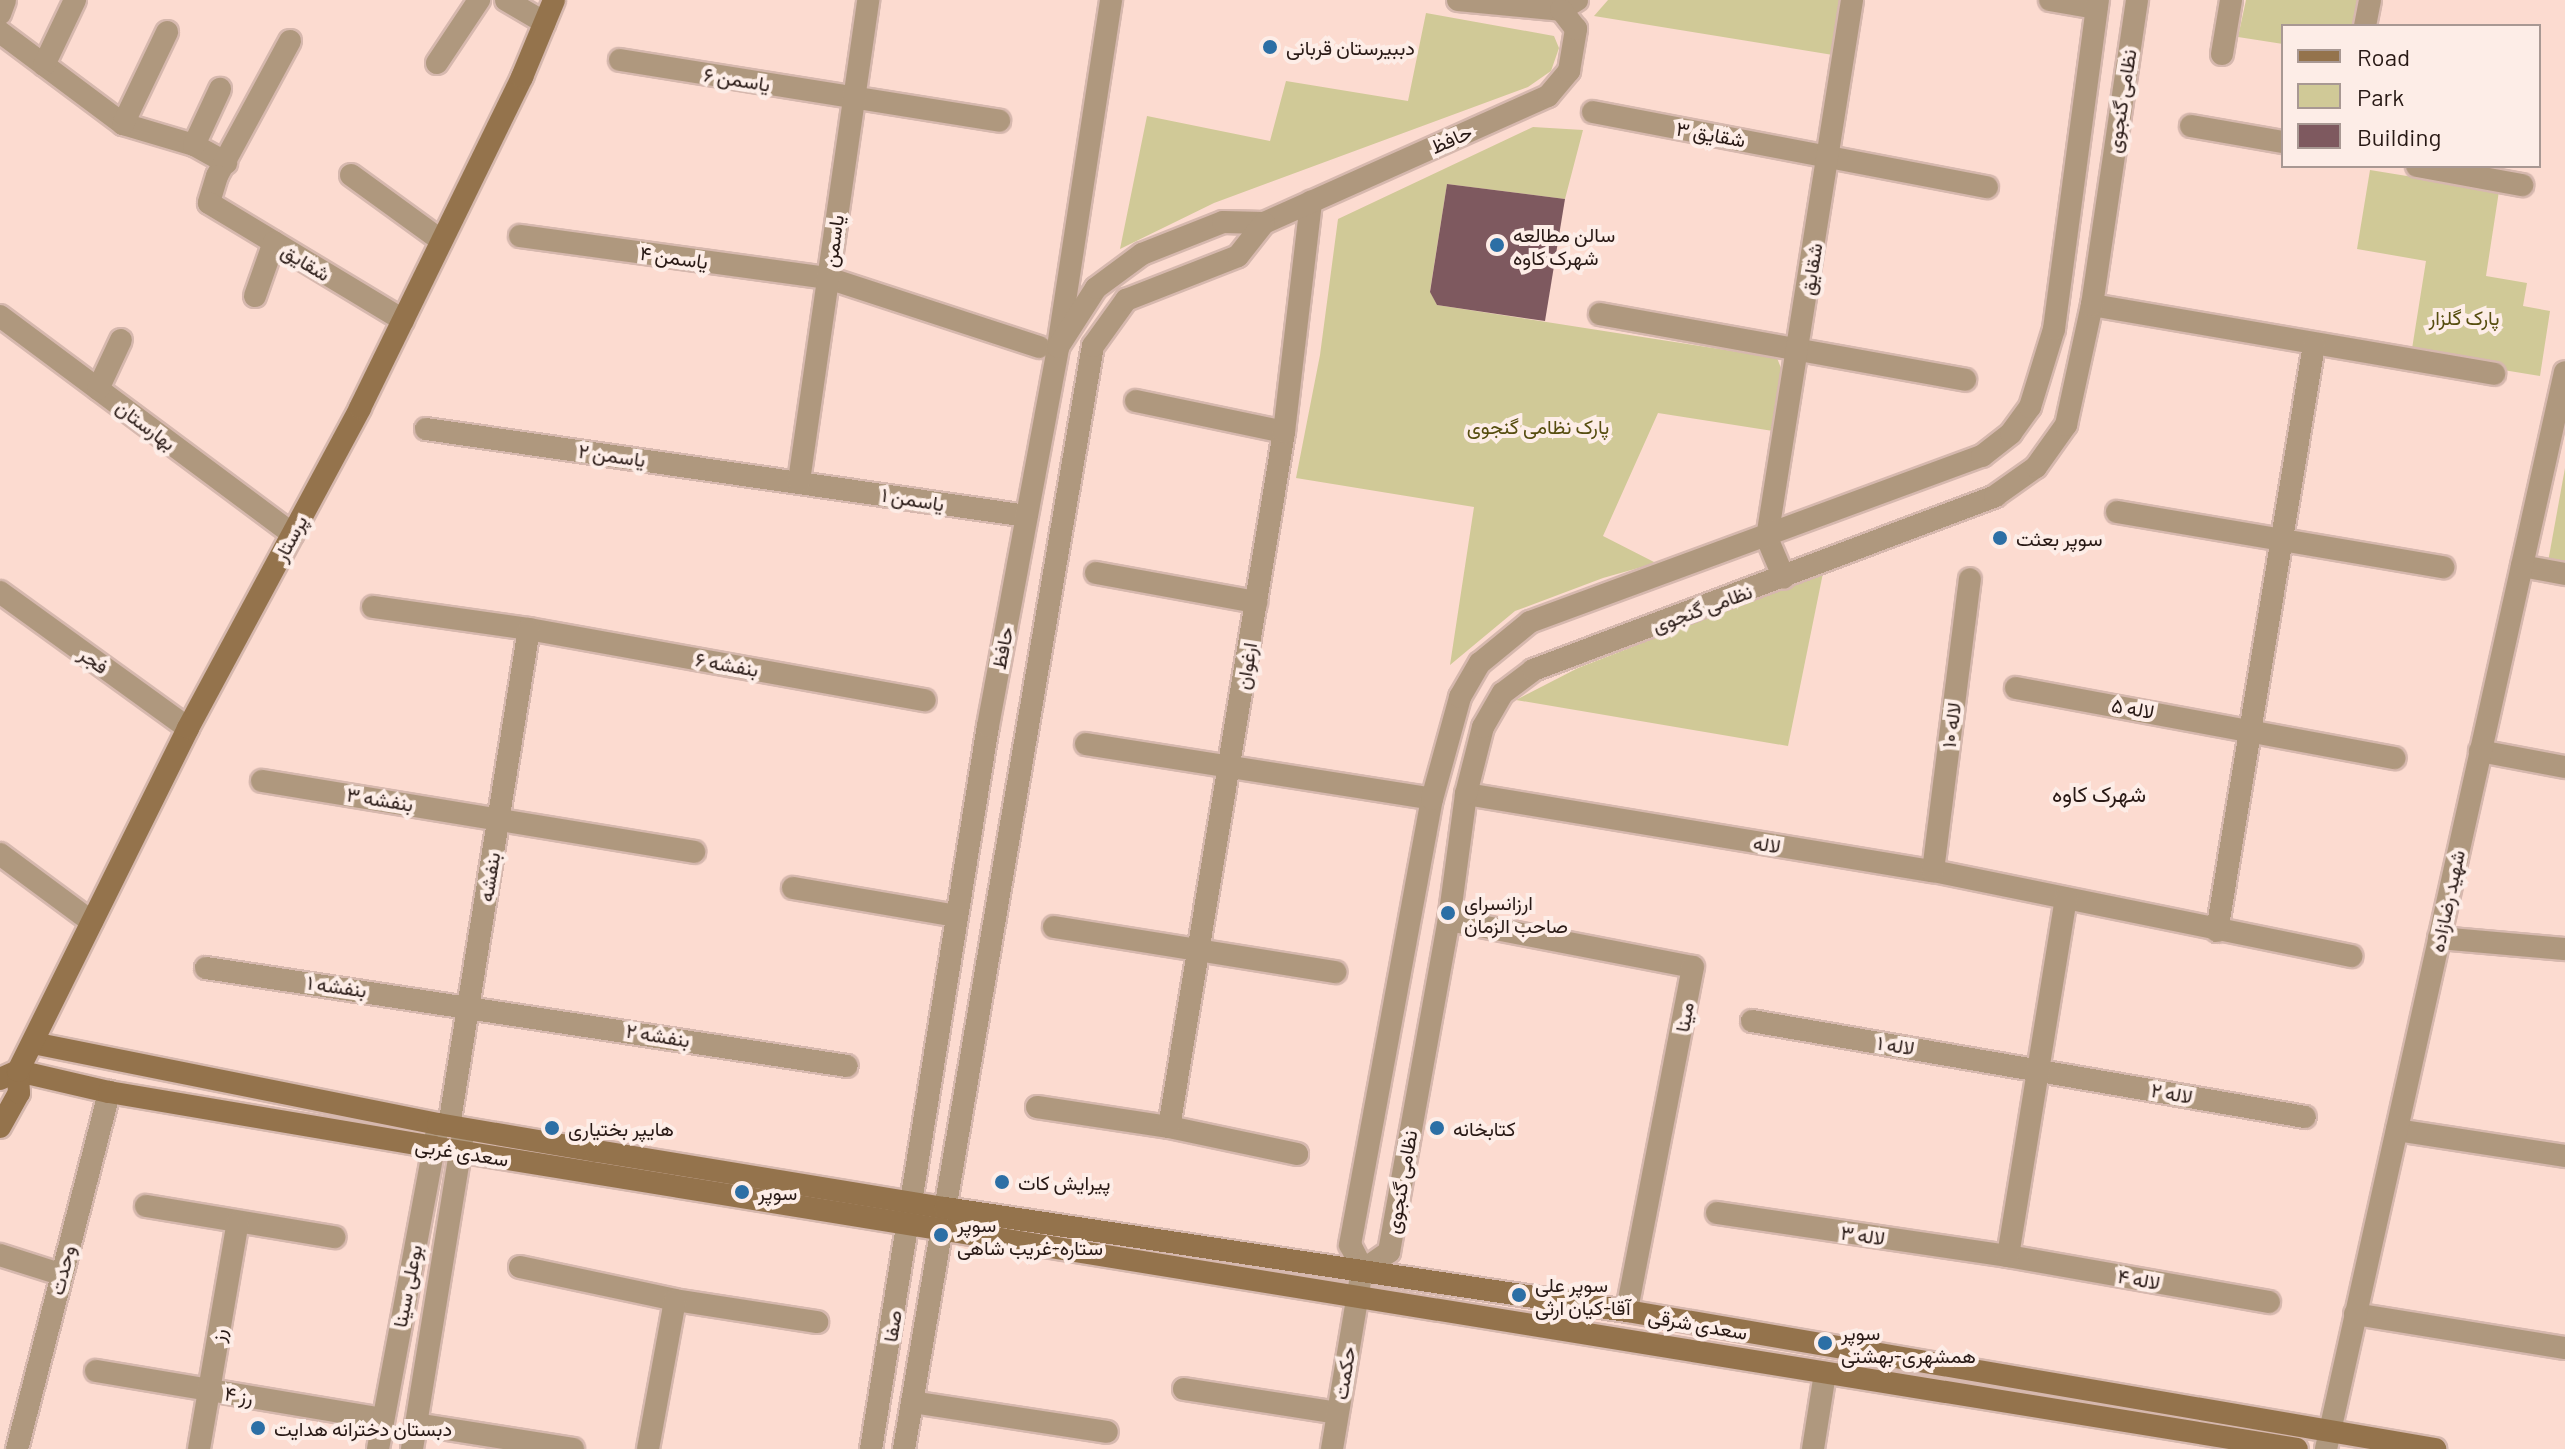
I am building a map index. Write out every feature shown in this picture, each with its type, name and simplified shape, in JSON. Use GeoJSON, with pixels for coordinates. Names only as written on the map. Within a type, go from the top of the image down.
{"type":"FeatureCollection","features":[{"type":"Feature","properties":{"kind":"main road","name":"پرستار"},"geometry":{"type":"LineString","coordinates":[[0,1127],[19,1093],[9,1075],[33,1043],[188,728],[293,534],[403,320],[554,0]]}},
{"type":"Feature","properties":{"kind":"main road","name":"سعدی غربی"},"geometry":{"type":"LineString","coordinates":[[33,1043],[908,1226]]}},
{"type":"Feature","properties":{"kind":"main road","name":"سعدی غربی"},"geometry":{"type":"LineString","coordinates":[[9,1075],[433,1147],[453,1132],[911,1203]]}},
{"type":"Feature","properties":{"kind":"main road","name":"سعدی شرقی"},"geometry":{"type":"LineString","coordinates":[[911,1203],[1627,1311],[2328,1440],[2435,1449]]}},
{"type":"Feature","properties":{"kind":"main road","name":"سعدی شرقی"},"geometry":{"type":"LineString","coordinates":[[908,1226],[2297,1449]]}},
{"type":"Feature","properties":{"kind":"street"},"geometry":{"type":"LineString","coordinates":[[0,14],[5,0]]}},
{"type":"Feature","properties":{"kind":"street"},"geometry":{"type":"LineString","coordinates":[[44,65],[75,0]]}},
{"type":"Feature","properties":{"kind":"street"},"geometry":{"type":"LineString","coordinates":[[437,63],[479,0]]}},
{"type":"Feature","properties":{"kind":"street"},"geometry":{"type":"LineString","coordinates":[[506,0],[545,23]]}},
{"type":"Feature","properties":{"kind":"street","name":"یاسمن"},"geometry":{"type":"LineString","coordinates":[[799,481],[868,0]]}},
{"type":"Feature","properties":{"kind":"street"},"geometry":{"type":"LineString","coordinates":[[1048,347],[1111,0]]}},
{"type":"Feature","properties":{"kind":"street"},"geometry":{"type":"LineString","coordinates":[[1458,0],[1569,5]]}},
{"type":"Feature","properties":{"kind":"street","name":"شقایق"},"geometry":{"type":"LineString","coordinates":[[1767,538],[1852,0]]}},
{"type":"Feature","properties":{"kind":"street"},"geometry":{"type":"LineString","coordinates":[[2050,0],[2097,4]]}},
{"type":"Feature","properties":{"kind":"street","name":"نظامی گنجوی"},"geometry":{"type":"LineString","coordinates":[[2097,4],[2054,329],[2030,407],[2011,433],[1982,456],[1767,538],[1565,607],[1530,622],[1480,663],[1460,697],[1432,799],[1350,1245],[1363,1270],[1389,1252],[1449,920],[1466,794],[1483,727],[1503,693],[1533,670],[1995,496],[2036,467],[2066,425],[2092,305],[2137,0]]}},
{"type":"Feature","properties":{"kind":"street"},"geometry":{"type":"LineString","coordinates":[[2222,54],[2231,0]]}},
{"type":"Feature","properties":{"kind":"street"},"geometry":{"type":"LineString","coordinates":[[2365,24],[2370,0]]}},
{"type":"Feature","properties":{"kind":"street","name":"حافظ"},"geometry":{"type":"LineString","coordinates":[[911,1203],[957,916],[1027,516],[1048,347],[1096,288],[1142,254],[1223,222],[1264,223],[1548,96],[1569,71],[1576,29],[1569,5]]}},
{"type":"Feature","properties":{"kind":"street"},"geometry":{"type":"LineString","coordinates":[[0,32],[123,124],[194,145],[226,163],[290,41]]}},
{"type":"Feature","properties":{"kind":"street"},"geometry":{"type":"LineString","coordinates":[[123,124],[167,32]]}},
{"type":"Feature","properties":{"kind":"street","name":"یاسمن ۶"},"geometry":{"type":"LineString","coordinates":[[620,60],[999,121]]}},
{"type":"Feature","properties":{"kind":"street"},"geometry":{"type":"LineString","coordinates":[[194,145],[220,89]]}},
{"type":"Feature","properties":{"kind":"street","name":"شقایق ۳"},"geometry":{"type":"LineString","coordinates":[[1593,112],[1987,187]]}},
{"type":"Feature","properties":{"kind":"street"},"geometry":{"type":"LineString","coordinates":[[2191,126],[2281,142]]}},
{"type":"Feature","properties":{"kind":"street","name":"شقایق"},"geometry":{"type":"LineString","coordinates":[[226,163],[209,203],[403,320]]}},
{"type":"Feature","properties":{"kind":"street"},"geometry":{"type":"LineString","coordinates":[[2075,166],[2110,170]]}},
{"type":"Feature","properties":{"kind":"street"},"geometry":{"type":"LineString","coordinates":[[2428,168],[2522,185]]}},
{"type":"Feature","properties":{"kind":"street"},"geometry":{"type":"LineString","coordinates":[[351,175],[442,241]]}},
{"type":"Feature","properties":{"kind":"street","name":"ارغوان"},"geometry":{"type":"LineString","coordinates":[[1169,1127],[1284,432],[1311,202]]}},
{"type":"Feature","properties":{"kind":"street","name":"حافظ"},"geometry":{"type":"LineString","coordinates":[[945,1208],[1093,346],[1126,300],[1238,256],[1264,223]]}},
{"type":"Feature","properties":{"kind":"street","name":"یاسمن ۴"},"geometry":{"type":"LineString","coordinates":[[520,236],[828,278],[1048,347]]}},
{"type":"Feature","properties":{"kind":"street"},"geometry":{"type":"LineString","coordinates":[[255,296],[274,242]]}},
{"type":"Feature","properties":{"kind":"street"},"geometry":{"type":"LineString","coordinates":[[2092,305],[2494,374]]}},
{"type":"Feature","properties":{"kind":"street"},"geometry":{"type":"LineString","coordinates":[[1600,314],[1965,380]]}},
{"type":"Feature","properties":{"kind":"street","name":"بهارستان"},"geometry":{"type":"LineString","coordinates":[[0,316],[293,534]]}},
{"type":"Feature","properties":{"kind":"street"},"geometry":{"type":"LineString","coordinates":[[98,389],[121,340]]}},
{"type":"Feature","properties":{"kind":"street"},"geometry":{"type":"LineString","coordinates":[[2217,931],[2314,345]]}},
{"type":"Feature","properties":{"kind":"street","name":"شهید رضازاده"},"geometry":{"type":"LineString","coordinates":[[2328,1440],[2565,372]]}},
{"type":"Feature","properties":{"kind":"street"},"geometry":{"type":"LineString","coordinates":[[1136,401],[1284,432]]}},
{"type":"Feature","properties":{"kind":"street","name":"یاسمن ۲"},"geometry":{"type":"LineString","coordinates":[[426,429],[799,481]]}},
{"type":"Feature","properties":{"kind":"street","name":"یاسمن ۱"},"geometry":{"type":"LineString","coordinates":[[799,481],[1027,516],[1064,517]]}},
{"type":"Feature","properties":{"kind":"street"},"geometry":{"type":"LineString","coordinates":[[2117,512],[2282,537],[2443,567]]}},
{"type":"Feature","properties":{"kind":"street"},"geometry":{"type":"LineString","coordinates":[[1767,538],[1784,578]]}},
{"type":"Feature","properties":{"kind":"street"},"geometry":{"type":"LineString","coordinates":[[2522,566],[2565,574]]}},
{"type":"Feature","properties":{"kind":"street"},"geometry":{"type":"LineString","coordinates":[[1096,573],[1256,602]]}},
{"type":"Feature","properties":{"kind":"street","name":"لاله ۱۰"},"geometry":{"type":"LineString","coordinates":[[1933,871],[1970,579]]}},
{"type":"Feature","properties":{"kind":"street","name":"فجر"},"geometry":{"type":"LineString","coordinates":[[0,592],[188,728]]}},
{"type":"Feature","properties":{"kind":"street","name":"بنفشه ۶"},"geometry":{"type":"LineString","coordinates":[[373,607],[529,629],[925,700]]}},
{"type":"Feature","properties":{"kind":"street","name":"بنفشه"},"geometry":{"type":"LineString","coordinates":[[453,1132],[469,1005],[529,629]]}},
{"type":"Feature","properties":{"kind":"street","name":"لاله ۵"},"geometry":{"type":"LineString","coordinates":[[2016,688],[2250,728],[2395,758]]}},
{"type":"Feature","properties":{"kind":"street"},"geometry":{"type":"LineString","coordinates":[[1086,744],[1432,799]]}},
{"type":"Feature","properties":{"kind":"street"},"geometry":{"type":"LineString","coordinates":[[2480,751],[2565,767]]}},
{"type":"Feature","properties":{"kind":"street","name":"بنفشه ۳"},"geometry":{"type":"LineString","coordinates":[[262,781],[694,852]]}},
{"type":"Feature","properties":{"kind":"street","name":"لاله"},"geometry":{"type":"LineString","coordinates":[[1466,794],[1933,871],[2351,956]]}},
{"type":"Feature","properties":{"kind":"street"},"geometry":{"type":"LineString","coordinates":[[0,854],[92,922]]}},
{"type":"Feature","properties":{"kind":"street"},"geometry":{"type":"LineString","coordinates":[[793,888],[957,916]]}},
{"type":"Feature","properties":{"kind":"street"},"geometry":{"type":"LineString","coordinates":[[2008,1256],[2066,899]]}},
{"type":"Feature","properties":{"kind":"street","name":"مینا"},"geometry":{"type":"LineString","coordinates":[[1449,920],[1693,967],[1627,1311]]}},
{"type":"Feature","properties":{"kind":"street"},"geometry":{"type":"LineString","coordinates":[[1054,927],[1335,972]]}},
{"type":"Feature","properties":{"kind":"street"},"geometry":{"type":"LineString","coordinates":[[2439,938],[2565,949]]}},
{"type":"Feature","properties":{"kind":"street","name":"بنفشه ۱"},"geometry":{"type":"LineString","coordinates":[[206,968],[469,1005]]}},
{"type":"Feature","properties":{"kind":"street","name":"بنفشه ۲"},"geometry":{"type":"LineString","coordinates":[[469,1005],[847,1066]]}},
{"type":"Feature","properties":{"kind":"street","name":"لاله ۱"},"geometry":{"type":"LineString","coordinates":[[1752,1021],[2040,1069]]}},
{"type":"Feature","properties":{"kind":"street","name":"لاله ۲"},"geometry":{"type":"LineString","coordinates":[[2040,1069],[2305,1117]]}},
{"type":"Feature","properties":{"kind":"street","name":"وحدت"},"geometry":{"type":"LineString","coordinates":[[17,1449],[109,1092]]}},
{"type":"Feature","properties":{"kind":"street"},"geometry":{"type":"LineString","coordinates":[[1037,1107],[1169,1127],[1297,1154]]}},
{"type":"Feature","properties":{"kind":"street"},"geometry":{"type":"LineString","coordinates":[[2397,1130],[2565,1156]]}},
{"type":"Feature","properties":{"kind":"street","name":"بوعلی سینا"},"geometry":{"type":"LineString","coordinates":[[412,1449],[453,1132]]}},
{"type":"Feature","properties":{"kind":"street","name":"بوعلی سینا"},"geometry":{"type":"LineString","coordinates":[[378,1449],[433,1147]]}},
{"type":"Feature","properties":{"kind":"street","name":"صفا"},"geometry":{"type":"LineString","coordinates":[[871,1449],[911,1203]]}},
{"type":"Feature","properties":{"kind":"street"},"geometry":{"type":"LineString","coordinates":[[146,1206],[334,1237]]}},
{"type":"Feature","properties":{"kind":"street","name":"صفا"},"geometry":{"type":"LineString","coordinates":[[904,1449],[945,1208]]}},
{"type":"Feature","properties":{"kind":"street","name":"لاله ۳"},"geometry":{"type":"LineString","coordinates":[[1717,1213],[2008,1256]]}},
{"type":"Feature","properties":{"kind":"street","name":"رز"},"geometry":{"type":"LineString","coordinates":[[199,1449],[238,1222]]}},
{"type":"Feature","properties":{"kind":"street"},"geometry":{"type":"LineString","coordinates":[[0,1255],[60,1274]]}},
{"type":"Feature","properties":{"kind":"street","name":"لاله ۴"},"geometry":{"type":"LineString","coordinates":[[2008,1256],[2269,1302]]}},
{"type":"Feature","properties":{"kind":"street"},"geometry":{"type":"LineString","coordinates":[[520,1267],[675,1300],[817,1322]]}},
{"type":"Feature","properties":{"kind":"street","name":"حکمت"},"geometry":{"type":"LineString","coordinates":[[1332,1449],[1363,1270]]}},
{"type":"Feature","properties":{"kind":"street"},"geometry":{"type":"LineString","coordinates":[[648,1449],[675,1300]]}},
{"type":"Feature","properties":{"kind":"street"},"geometry":{"type":"LineString","coordinates":[[2355,1314],[2565,1348]]}},
{"type":"Feature","properties":{"kind":"street","name":"رز ۴"},"geometry":{"type":"LineString","coordinates":[[96,1371],[573,1449]]}},
{"type":"Feature","properties":{"kind":"street"},"geometry":{"type":"LineString","coordinates":[[1813,1449],[1825,1373]]}},
{"type":"Feature","properties":{"kind":"street"},"geometry":{"type":"LineString","coordinates":[[1184,1389],[1337,1413]]}},
{"type":"Feature","properties":{"kind":"street"},"geometry":{"type":"LineString","coordinates":[[912,1402],[1107,1432]]}},
{"type":"Feature","properties":{"kind":"green space"},"geometry":{"type":"Polygon","coordinates":[[[1608,0],[1842,0],[1833,55],[1594,16],[1608,0]]]}},
{"type":"Feature","properties":{"kind":"green space"},"geometry":{"type":"Polygon","coordinates":[[[2246,0],[2364,0],[2359,24],[2281,24],[2281,44],[2238,37],[2246,0]]]}},
{"type":"Feature","properties":{"kind":"green space"},"geometry":{"type":"Polygon","coordinates":[[[1426,13],[1554,36],[1559,48],[1551,71],[1528,87],[1214,203],[1120,249],[1147,116],[1270,141],[1286,81],[1408,101],[1426,13]]]}},
{"type":"Feature","properties":{"kind":"green space","name":"پارک نظامی گنجوی"},"geometry":{"type":"Polygon","coordinates":[[[1533,127],[1583,130],[1565,199],[1447,184],[1430,291],[1437,305],[1777,358],[1783,373],[1773,431],[1658,413],[1603,536],[1656,563],[1603,578],[1515,611],[1450,665],[1474,507],[1296,478],[1320,355],[1338,219],[1533,127]]]}},
{"type":"Feature","properties":{"kind":"green space","name":"پارک گلزار"},"geometry":{"type":"Polygon","coordinates":[[[2370,170],[2499,191],[2486,276],[2527,283],[2523,306],[2550,311],[2540,376],[2411,355],[2426,261],[2357,249],[2370,170]]]}},
{"type":"Feature","properties":{"kind":"green space"},"geometry":{"type":"Polygon","coordinates":[[[2565,468],[2565,565],[2548,562],[2565,468]]]}},
{"type":"Feature","properties":{"kind":"green space"},"geometry":{"type":"Polygon","coordinates":[[[1823,573],[1788,746],[1516,700],[1578,668],[1823,573]]]}},
{"type":"Feature","properties":{"kind":"building","name":"سالن مطالعه شهرک کاوه"},"geometry":{"type":"Polygon","coordinates":[[[1447,184],[1565,199],[1545,321],[1437,305],[1430,292],[1447,184]]]}},
{"type":"Feature","properties":{"kind":"place","name":"دببیرستان قربانی"},"geometry":{"type":"Point","coordinates":[1270,47]}},
{"type":"Feature","properties":{"kind":"place","name":"سالن مطالعه شهرک کاوه"},"geometry":{"type":"Point","coordinates":[1497,245]}},
{"type":"Feature","properties":{"kind":"place","name":"سوپر بعثت"},"geometry":{"type":"Point","coordinates":[2000,538]}},
{"type":"Feature","properties":{"kind":"place","name":"ارزانسرای صاحب الزمان"},"geometry":{"type":"Point","coordinates":[1448,913]}},
{"type":"Feature","properties":{"kind":"place","name":"هایپر بختیاری"},"geometry":{"type":"Point","coordinates":[552,1128]}},
{"type":"Feature","properties":{"kind":"place","name":"کتابخانه"},"geometry":{"type":"Point","coordinates":[1437,1128]}},
{"type":"Feature","properties":{"kind":"place","name":"پیرایش کات"},"geometry":{"type":"Point","coordinates":[1002,1182]}},
{"type":"Feature","properties":{"kind":"place","name":"سوپر"},"geometry":{"type":"Point","coordinates":[742,1192]}},
{"type":"Feature","properties":{"kind":"place","name":"سوپر ستاره-غریب شاهی"},"geometry":{"type":"Point","coordinates":[941,1235]}},
{"type":"Feature","properties":{"kind":"place","name":"سوپر علی آقا-کیان ارثی"},"geometry":{"type":"Point","coordinates":[1519,1295]}},
{"type":"Feature","properties":{"kind":"place","name":"سوپر همشهری-بهشتی"},"geometry":{"type":"Point","coordinates":[1825,1343]}},
{"type":"Feature","properties":{"kind":"place","name":"دبستان دخترانه هدایت"},"geometry":{"type":"Point","coordinates":[258,1428]}},
{"type":"Feature","properties":{"kind":"district","name":"شهرک کاوه"},"geometry":{"type":"Point","coordinates":[2099,794]}}]}
